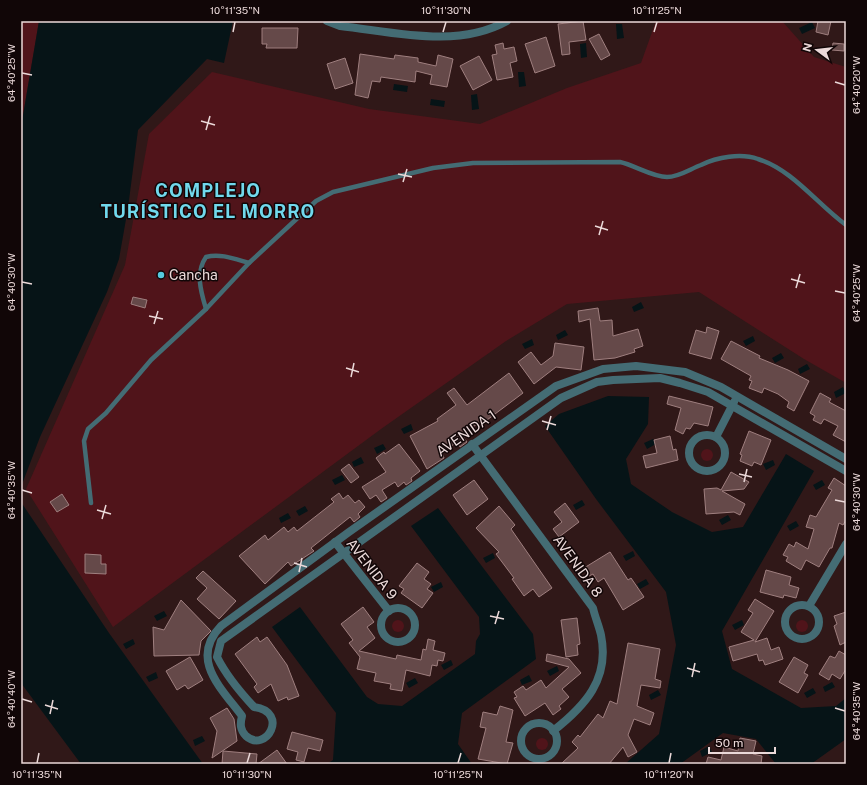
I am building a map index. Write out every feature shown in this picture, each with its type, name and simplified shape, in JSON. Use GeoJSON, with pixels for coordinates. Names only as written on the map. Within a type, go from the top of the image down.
{"type":"FeatureCollection","features":[{"type":"Feature","properties":{"kind":"street"},"geometry":{"type":"LineString","coordinates":[[327,21],[340,26],[434,37],[475,33],[495,28],[507,21]]}},
{"type":"Feature","properties":{"kind":"street","name":"AVENIDA 1"},"geometry":{"type":"LineString","coordinates":[[846,459],[706,379],[679,371],[636,366],[603,369],[586,374],[556,386],[335,542],[221,626],[212,636],[208,648],[207,661],[210,672],[242,716],[240,724],[243,733],[249,739],[258,740],[266,737],[272,731],[273,722],[270,714],[263,708],[254,707],[240,692],[222,666],[217,657],[218,648],[221,641],[231,632],[343,555],[561,398],[597,382],[660,378],[708,392],[846,471]]}},
{"type":"Feature","properties":{"kind":"street"},"geometry":{"type":"LineString","coordinates":[[586,374],[589,386]]}},
{"type":"Feature","properties":{"kind":"street"},"geometry":{"type":"LineString","coordinates":[[716,437],[737,396]]}},
{"type":"Feature","properties":{"kind":"street"},"geometry":{"type":"LineString","coordinates":[[702,435],[716,437],[725,448],[723,462],[712,471],[698,469],[689,458],[691,444],[702,435]]}},
{"type":"Feature","properties":{"kind":"street","name":"AVENIDA 8"},"geometry":{"type":"LineString","coordinates":[[472,444],[479,456],[593,608],[601,636],[602,664],[593,691],[576,713],[553,731]]}},
{"type":"Feature","properties":{"kind":"street"},"geometry":{"type":"LineString","coordinates":[[391,502],[399,514]]}},
{"type":"Feature","properties":{"kind":"street","name":"AVENIDA 9"},"geometry":{"type":"LineString","coordinates":[[335,542],[343,555],[389,611]]}},
{"type":"Feature","properties":{"kind":"street"},"geometry":{"type":"LineString","coordinates":[[809,606],[846,544]]}},
{"type":"Feature","properties":{"kind":"street"},"geometry":{"type":"LineString","coordinates":[[274,588],[280,598]]}},
{"type":"Feature","properties":{"kind":"street"},"geometry":{"type":"LineString","coordinates":[[795,606],[809,606],[818,617],[818,627],[809,637],[795,637],[786,626],[786,617],[795,606]]}},
{"type":"Feature","properties":{"kind":"street","name":"AVENIDA 9"},"geometry":{"type":"LineString","coordinates":[[402,608],[413,617],[415,626],[408,638],[394,641],[383,632],[382,623],[389,611],[402,608]]}},
{"type":"Feature","properties":{"kind":"street"},"geometry":{"type":"LineString","coordinates":[[242,716],[254,707]]}},
{"type":"Feature","properties":{"kind":"street"},"geometry":{"type":"LineString","coordinates":[[536,724],[541,724],[553,731],[556,736],[556,746],[554,751],[546,757],[537,759],[524,752],[522,747],[522,737],[527,728],[536,724]]}},
{"type":"Feature","properties":{"kind":"lane"},"geometry":{"type":"LineString","coordinates":[[91,503],[84,441],[88,430],[106,413],[151,360],[206,309],[249,263],[316,201],[333,192],[433,168],[474,163],[620,162],[632,164],[666,177],[678,175],[704,163],[737,156],[758,159],[783,171],[846,225]]}},
{"type":"Feature","properties":{"kind":"lane"},"geometry":{"type":"LineString","coordinates":[[206,309],[199,281],[200,271],[206,257],[213,255],[223,256],[249,263]]}},
{"type":"Feature","properties":{"kind":"shaded area"},"geometry":{"type":"Polygon","coordinates":[[[21,21],[39,21],[21,127],[21,21]]]}},
{"type":"Feature","properties":{"kind":"shaded area"},"geometry":{"type":"Polygon","coordinates":[[[39,21],[233,21],[224,63],[207,59],[138,130],[128,208],[119,259],[107,292],[40,437],[21,487],[21,127],[39,21]]]}},
{"type":"Feature","properties":{"kind":"shaded area"},"geometry":{"type":"Polygon","coordinates":[[[656,21],[782,21],[814,57],[846,67],[846,383],[804,359],[699,292],[567,304],[506,341],[381,429],[113,627],[26,489],[125,265],[149,134],[212,72],[369,109],[480,124],[567,88],[641,63],[656,21]]]}},
{"type":"Feature","properties":{"kind":"shaded area"},"geometry":{"type":"Polygon","coordinates":[[[812,22],[815,28],[802,34],[799,28],[812,22]]]}},
{"type":"Feature","properties":{"kind":"shaded area"},"geometry":{"type":"Polygon","coordinates":[[[616,24],[622,24],[624,38],[617,39],[616,24]]]}},
{"type":"Feature","properties":{"kind":"shaded area"},"geometry":{"type":"Polygon","coordinates":[[[586,43],[587,57],[581,58],[580,44],[586,43]]]}},
{"type":"Feature","properties":{"kind":"shaded area"},"geometry":{"type":"Polygon","coordinates":[[[518,72],[524,72],[526,86],[519,87],[518,72]]]}},
{"type":"Feature","properties":{"kind":"shaded area"},"geometry":{"type":"Polygon","coordinates":[[[394,84],[408,86],[407,92],[393,90],[394,84]]]}},
{"type":"Feature","properties":{"kind":"shaded area"},"geometry":{"type":"Polygon","coordinates":[[[477,94],[479,109],[472,110],[471,95],[477,94]]]}},
{"type":"Feature","properties":{"kind":"shaded area"},"geometry":{"type":"Polygon","coordinates":[[[431,99],[445,101],[444,107],[430,105],[431,99]]]}},
{"type":"Feature","properties":{"kind":"shaded area"},"geometry":{"type":"Polygon","coordinates":[[[641,302],[644,308],[634,312],[632,307],[641,302]]]}},
{"type":"Feature","properties":{"kind":"shaded area"},"geometry":{"type":"Polygon","coordinates":[[[565,330],[568,335],[558,340],[556,335],[565,330]]]}},
{"type":"Feature","properties":{"kind":"shaded area"},"geometry":{"type":"Polygon","coordinates":[[[753,336],[755,341],[746,346],[743,341],[753,336]]]}},
{"type":"Feature","properties":{"kind":"shaded area"},"geometry":{"type":"Polygon","coordinates":[[[532,339],[534,345],[525,349],[522,344],[532,339]]]}},
{"type":"Feature","properties":{"kind":"shaded area"},"geometry":{"type":"Polygon","coordinates":[[[781,353],[784,358],[775,363],[772,358],[781,353]]]}},
{"type":"Feature","properties":{"kind":"shaded area"},"geometry":{"type":"Polygon","coordinates":[[[807,364],[810,369],[800,374],[798,369],[807,364]]]}},
{"type":"Feature","properties":{"kind":"shaded area"},"geometry":{"type":"Polygon","coordinates":[[[843,387],[846,393],[836,398],[834,392],[843,387]]]}},
{"type":"Feature","properties":{"kind":"shaded area"},"geometry":{"type":"Polygon","coordinates":[[[608,396],[649,397],[648,424],[626,459],[631,484],[672,512],[712,532],[743,527],[786,454],[814,471],[722,631],[732,669],[801,708],[836,706],[846,698],[846,739],[811,764],[776,764],[756,739],[723,733],[680,764],[625,764],[659,734],[676,645],[666,592],[596,499],[545,426],[559,414],[608,396]]]}},
{"type":"Feature","properties":{"kind":"shaded area"},"geometry":{"type":"Polygon","coordinates":[[[411,424],[413,430],[404,434],[401,429],[411,424]]]}},
{"type":"Feature","properties":{"kind":"shaded area"},"geometry":{"type":"Polygon","coordinates":[[[653,439],[656,444],[647,449],[644,443],[653,439]]]}},
{"type":"Feature","properties":{"kind":"shaded area"},"geometry":{"type":"Polygon","coordinates":[[[383,444],[386,449],[377,454],[374,448],[383,444]]]}},
{"type":"Feature","properties":{"kind":"shaded area"},"geometry":{"type":"Polygon","coordinates":[[[705,449],[709,449],[713,455],[709,461],[705,461],[701,457],[701,453],[705,449]]]}},
{"type":"Feature","properties":{"kind":"shaded area"},"geometry":{"type":"Polygon","coordinates":[[[361,457],[364,463],[354,467],[352,462],[361,457]]]}},
{"type":"Feature","properties":{"kind":"shaded area"},"geometry":{"type":"Polygon","coordinates":[[[773,460],[775,465],[766,470],[763,464],[773,460]]]}},
{"type":"Feature","properties":{"kind":"shaded area"},"geometry":{"type":"Polygon","coordinates":[[[342,475],[345,480],[335,485],[332,480],[342,475]]]}},
{"type":"Feature","properties":{"kind":"shaded area"},"geometry":{"type":"Polygon","coordinates":[[[822,480],[825,485],[816,490],[813,485],[822,480]]]}},
{"type":"Feature","properties":{"kind":"shaded area"},"geometry":{"type":"Polygon","coordinates":[[[582,500],[585,505],[576,510],[573,505],[582,500]]]}},
{"type":"Feature","properties":{"kind":"shaded area"},"geometry":{"type":"Polygon","coordinates":[[[21,502],[109,633],[203,764],[81,764],[21,683],[21,502]]]}},
{"type":"Feature","properties":{"kind":"shaded area"},"geometry":{"type":"Polygon","coordinates":[[[305,506],[308,511],[299,516],[296,511],[305,506]]]}},
{"type":"Feature","properties":{"kind":"shaded area"},"geometry":{"type":"Polygon","coordinates":[[[438,508],[533,634],[536,659],[462,713],[458,744],[472,764],[327,764],[333,760],[336,713],[272,627],[300,607],[367,697],[378,704],[402,706],[475,654],[476,641],[480,634],[479,617],[411,526],[438,508]]]}},
{"type":"Feature","properties":{"kind":"shaded area"},"geometry":{"type":"Polygon","coordinates":[[[288,513],[291,518],[281,523],[279,518],[288,513]]]}},
{"type":"Feature","properties":{"kind":"shaded area"},"geometry":{"type":"Polygon","coordinates":[[[728,515],[731,520],[722,525],[719,520],[728,515]]]}},
{"type":"Feature","properties":{"kind":"shaded area"},"geometry":{"type":"Polygon","coordinates":[[[796,521],[799,526],[790,531],[787,526],[796,521]]]}},
{"type":"Feature","properties":{"kind":"shaded area"},"geometry":{"type":"Polygon","coordinates":[[[633,551],[635,556],[626,561],[623,556],[633,551]]]}},
{"type":"Feature","properties":{"kind":"shaded area"},"geometry":{"type":"Polygon","coordinates":[[[493,553],[495,558],[486,563],[483,558],[493,553]]]}},
{"type":"Feature","properties":{"kind":"shaded area"},"geometry":{"type":"Polygon","coordinates":[[[646,579],[649,584],[640,589],[637,584],[646,579]]]}},
{"type":"Feature","properties":{"kind":"shaded area"},"geometry":{"type":"Polygon","coordinates":[[[441,582],[443,587],[434,592],[431,587],[441,582]]]}},
{"type":"Feature","properties":{"kind":"shaded area"},"geometry":{"type":"Polygon","coordinates":[[[164,611],[167,616],[157,621],[154,616],[164,611]]]}},
{"type":"Feature","properties":{"kind":"shaded area"},"geometry":{"type":"Polygon","coordinates":[[[396,620],[400,620],[404,626],[400,632],[396,632],[392,628],[392,624],[396,620]]]}},
{"type":"Feature","properties":{"kind":"shaded area"},"geometry":{"type":"Polygon","coordinates":[[[742,620],[744,625],[735,630],[732,625],[742,620]]]}},
{"type":"Feature","properties":{"kind":"shaded area"},"geometry":{"type":"Polygon","coordinates":[[[800,620],[804,620],[808,626],[804,632],[800,632],[796,628],[796,624],[800,620]]]}},
{"type":"Feature","properties":{"kind":"shaded area"},"geometry":{"type":"Polygon","coordinates":[[[133,639],[135,644],[126,649],[123,644],[133,639]]]}},
{"type":"Feature","properties":{"kind":"shaded area"},"geometry":{"type":"Polygon","coordinates":[[[451,660],[453,665],[444,670],[441,665],[451,660]]]}},
{"type":"Feature","properties":{"kind":"shaded area"},"geometry":{"type":"Polygon","coordinates":[[[557,666],[559,671],[550,676],[547,671],[557,666]]]}},
{"type":"Feature","properties":{"kind":"shaded area"},"geometry":{"type":"Polygon","coordinates":[[[156,672],[158,678],[149,682],[146,677],[156,672]]]}},
{"type":"Feature","properties":{"kind":"shaded area"},"geometry":{"type":"Polygon","coordinates":[[[529,675],[532,681],[522,685],[520,680],[529,675]]]}},
{"type":"Feature","properties":{"kind":"shaded area"},"geometry":{"type":"Polygon","coordinates":[[[415,678],[418,683],[409,688],[406,683],[415,678]]]}},
{"type":"Feature","properties":{"kind":"shaded area"},"geometry":{"type":"Polygon","coordinates":[[[832,682],[835,687],[825,692],[823,687],[832,682]]]}},
{"type":"Feature","properties":{"kind":"shaded area"},"geometry":{"type":"Polygon","coordinates":[[[813,688],[816,693],[807,698],[804,693],[813,688]]]}},
{"type":"Feature","properties":{"kind":"shaded area"},"geometry":{"type":"Polygon","coordinates":[[[658,690],[661,695],[651,700],[649,695],[658,690]]]}},
{"type":"Feature","properties":{"kind":"shaded area"},"geometry":{"type":"Polygon","coordinates":[[[202,736],[205,741],[195,746],[193,740],[202,736]]]}},
{"type":"Feature","properties":{"kind":"shaded area"},"geometry":{"type":"Polygon","coordinates":[[[540,738],[544,738],[548,744],[544,750],[540,750],[536,746],[536,742],[540,738]]]}},
{"type":"Feature","properties":{"kind":"shaded area"},"geometry":{"type":"Polygon","coordinates":[[[709,746],[712,752],[702,757],[700,751],[709,746]]]}},
{"type":"Feature","properties":{"kind":"building"},"geometry":{"type":"Polygon","coordinates":[[[583,21],[586,40],[569,42],[570,54],[562,55],[558,24],[583,21]]]}},
{"type":"Feature","properties":{"kind":"building"},"geometry":{"type":"Polygon","coordinates":[[[818,21],[831,21],[828,35],[816,32],[818,21]]]}},
{"type":"Feature","properties":{"kind":"building"},"geometry":{"type":"Polygon","coordinates":[[[262,28],[298,28],[297,48],[266,48],[267,44],[262,44],[262,28]]]}},
{"type":"Feature","properties":{"kind":"building"},"geometry":{"type":"Polygon","coordinates":[[[599,34],[610,55],[601,60],[589,39],[599,34]]]}},
{"type":"Feature","properties":{"kind":"building"},"geometry":{"type":"Polygon","coordinates":[[[546,37],[555,66],[535,73],[525,44],[546,37]]]}},
{"type":"Feature","properties":{"kind":"building"},"geometry":{"type":"Polygon","coordinates":[[[503,43],[504,49],[514,47],[517,61],[510,63],[513,77],[497,80],[492,55],[497,54],[495,45],[503,43]]]}},
{"type":"Feature","properties":{"kind":"building"},"geometry":{"type":"Polygon","coordinates":[[[833,43],[844,44],[844,51],[832,50],[833,43]]]}},
{"type":"Feature","properties":{"kind":"building"},"geometry":{"type":"Polygon","coordinates":[[[360,54],[394,59],[395,55],[418,58],[418,62],[436,66],[438,55],[453,59],[447,87],[430,84],[432,75],[416,71],[415,82],[381,77],[380,82],[372,81],[368,98],[355,95],[360,54]]]}},
{"type":"Feature","properties":{"kind":"building"},"geometry":{"type":"Polygon","coordinates":[[[479,56],[492,80],[473,90],[460,66],[479,56]]]}},
{"type":"Feature","properties":{"kind":"building"},"geometry":{"type":"Polygon","coordinates":[[[345,58],[353,83],[335,89],[327,64],[345,58]]]}},
{"type":"Feature","properties":{"kind":"building"},"geometry":{"type":"Polygon","coordinates":[[[133,297],[147,300],[145,308],[131,304],[133,297]]]}},
{"type":"Feature","properties":{"kind":"building"},"geometry":{"type":"Polygon","coordinates":[[[598,308],[600,321],[612,320],[613,336],[638,329],[643,346],[634,349],[635,352],[615,358],[594,360],[590,319],[579,322],[578,311],[598,308]]]}},
{"type":"Feature","properties":{"kind":"building"},"geometry":{"type":"Polygon","coordinates":[[[707,327],[719,331],[711,359],[689,353],[696,330],[706,333],[707,327]]]}},
{"type":"Feature","properties":{"kind":"building"},"geometry":{"type":"Polygon","coordinates":[[[731,341],[760,356],[759,358],[788,370],[809,381],[794,411],[787,407],[789,402],[778,394],[764,388],[762,393],[749,388],[752,381],[749,380],[751,376],[721,359],[731,341]]]}},
{"type":"Feature","properties":{"kind":"building"},"geometry":{"type":"Polygon","coordinates":[[[555,343],[584,347],[581,370],[556,367],[534,384],[518,362],[531,352],[541,365],[553,356],[555,343]]]}},
{"type":"Feature","properties":{"kind":"building"},"geometry":{"type":"Polygon","coordinates":[[[509,373],[523,393],[479,426],[477,424],[462,435],[467,442],[460,447],[457,442],[442,453],[444,458],[427,469],[410,436],[438,421],[437,419],[456,405],[447,393],[454,388],[467,405],[509,373]]]}},
{"type":"Feature","properties":{"kind":"building"},"geometry":{"type":"Polygon","coordinates":[[[820,393],[831,399],[829,402],[846,411],[846,442],[833,435],[838,426],[824,419],[821,424],[813,420],[815,416],[810,413],[820,393]]]}},
{"type":"Feature","properties":{"kind":"building"},"geometry":{"type":"Polygon","coordinates":[[[669,396],[713,407],[708,426],[694,423],[690,429],[686,428],[683,434],[675,430],[681,408],[667,404],[669,396]]]}},
{"type":"Feature","properties":{"kind":"building"},"geometry":{"type":"Polygon","coordinates":[[[749,431],[771,440],[761,465],[754,462],[752,466],[740,461],[742,455],[740,454],[749,431]]]}},
{"type":"Feature","properties":{"kind":"building"},"geometry":{"type":"Polygon","coordinates":[[[670,436],[673,450],[676,449],[678,460],[646,468],[643,456],[657,453],[654,440],[670,436]]]}},
{"type":"Feature","properties":{"kind":"building"},"geometry":{"type":"Polygon","coordinates":[[[399,444],[420,471],[411,478],[412,481],[406,485],[404,482],[398,487],[395,482],[382,490],[387,498],[381,502],[376,495],[370,499],[362,487],[386,472],[376,458],[384,452],[385,454],[399,444]]]}},
{"type":"Feature","properties":{"kind":"building"},"geometry":{"type":"Polygon","coordinates":[[[349,464],[359,477],[351,483],[341,470],[349,464]]]}},
{"type":"Feature","properties":{"kind":"building"},"geometry":{"type":"Polygon","coordinates":[[[731,472],[749,482],[744,489],[722,491],[745,504],[740,515],[734,512],[706,514],[704,489],[717,488],[721,490],[731,472]]]}},
{"type":"Feature","properties":{"kind":"building"},"geometry":{"type":"Polygon","coordinates":[[[834,478],[846,486],[846,520],[843,525],[839,523],[832,548],[830,548],[819,567],[806,560],[801,570],[786,561],[788,557],[783,555],[789,544],[794,547],[796,542],[808,549],[814,529],[806,527],[810,515],[816,517],[832,490],[828,488],[834,478]]]}},
{"type":"Feature","properties":{"kind":"building"},"geometry":{"type":"Polygon","coordinates":[[[474,480],[488,499],[467,515],[453,495],[474,480]]]}},
{"type":"Feature","properties":{"kind":"building"},"geometry":{"type":"Polygon","coordinates":[[[339,493],[343,499],[348,495],[355,503],[359,500],[365,507],[358,514],[360,517],[354,522],[350,517],[311,548],[314,551],[291,566],[288,562],[265,584],[239,556],[265,535],[268,540],[284,527],[288,532],[294,527],[297,531],[334,502],[331,499],[339,493]]]}},
{"type":"Feature","properties":{"kind":"building"},"geometry":{"type":"Polygon","coordinates":[[[62,494],[69,505],[57,512],[50,502],[62,494]]]}},
{"type":"Feature","properties":{"kind":"building"},"geometry":{"type":"Polygon","coordinates":[[[565,503],[579,522],[559,537],[553,529],[562,522],[554,512],[565,503]]]}},
{"type":"Feature","properties":{"kind":"building"},"geometry":{"type":"Polygon","coordinates":[[[499,506],[515,525],[511,529],[552,588],[539,597],[533,589],[524,596],[512,579],[514,578],[496,554],[499,552],[476,528],[499,506]]]}},
{"type":"Feature","properties":{"kind":"building"},"geometry":{"type":"Polygon","coordinates":[[[610,552],[628,580],[631,578],[644,597],[623,610],[604,578],[598,582],[593,574],[589,576],[584,568],[610,552]]]}},
{"type":"Feature","properties":{"kind":"building"},"geometry":{"type":"Polygon","coordinates":[[[85,554],[101,555],[101,564],[106,564],[106,574],[85,573],[85,554]]]}},
{"type":"Feature","properties":{"kind":"building"},"geometry":{"type":"Polygon","coordinates":[[[417,563],[429,572],[424,579],[431,584],[427,589],[433,593],[422,608],[401,593],[404,589],[399,586],[417,563]]]}},
{"type":"Feature","properties":{"kind":"building"},"geometry":{"type":"Polygon","coordinates":[[[766,570],[791,577],[789,585],[799,588],[796,598],[784,595],[783,598],[760,592],[766,570]]]}},
{"type":"Feature","properties":{"kind":"building"},"geometry":{"type":"Polygon","coordinates":[[[203,571],[236,601],[219,619],[197,599],[207,588],[196,578],[203,571]]]}},
{"type":"Feature","properties":{"kind":"building"},"geometry":{"type":"Polygon","coordinates":[[[755,599],[774,611],[755,642],[767,638],[771,650],[779,647],[783,659],[765,665],[763,660],[759,661],[757,654],[733,661],[729,647],[754,640],[741,632],[753,613],[748,610],[755,599]]]}},
{"type":"Feature","properties":{"kind":"building"},"geometry":{"type":"Polygon","coordinates":[[[181,600],[211,631],[201,641],[199,655],[154,656],[153,627],[164,630],[181,600]]]}},
{"type":"Feature","properties":{"kind":"building"},"geometry":{"type":"Polygon","coordinates":[[[363,607],[374,622],[367,627],[375,638],[359,651],[396,659],[397,655],[421,660],[423,649],[426,650],[428,639],[435,641],[433,650],[445,653],[443,661],[438,660],[437,666],[432,665],[430,676],[406,670],[402,691],[390,689],[391,684],[374,681],[376,673],[357,669],[360,657],[349,643],[353,640],[341,624],[363,607]]]}},
{"type":"Feature","properties":{"kind":"building"},"geometry":{"type":"Polygon","coordinates":[[[846,612],[846,642],[840,645],[834,626],[837,624],[834,616],[846,612]]]}},
{"type":"Feature","properties":{"kind":"building"},"geometry":{"type":"Polygon","coordinates":[[[577,618],[580,644],[577,645],[578,655],[566,657],[561,620],[577,618]]]}},
{"type":"Feature","properties":{"kind":"building"},"geometry":{"type":"Polygon","coordinates":[[[257,637],[260,642],[267,637],[287,665],[299,696],[288,700],[287,697],[278,701],[271,684],[258,693],[254,687],[257,684],[235,654],[257,637]]]}},
{"type":"Feature","properties":{"kind":"building"},"geometry":{"type":"Polygon","coordinates":[[[628,643],[660,649],[655,679],[661,681],[660,688],[641,685],[637,706],[654,713],[650,725],[634,719],[628,735],[637,752],[628,757],[623,747],[609,764],[561,764],[578,748],[572,742],[578,735],[580,737],[598,714],[603,718],[610,701],[617,704],[628,643]]]}},
{"type":"Feature","properties":{"kind":"building"},"geometry":{"type":"Polygon","coordinates":[[[839,651],[846,655],[846,669],[840,679],[832,674],[829,680],[819,674],[830,656],[835,658],[839,651]]]}},
{"type":"Feature","properties":{"kind":"building"},"geometry":{"type":"Polygon","coordinates":[[[547,654],[569,659],[581,673],[562,689],[569,697],[559,706],[561,709],[553,715],[545,703],[525,716],[514,698],[517,697],[514,692],[523,686],[526,690],[541,680],[546,688],[569,667],[546,661],[547,654]]]}},
{"type":"Feature","properties":{"kind":"building"},"geometry":{"type":"Polygon","coordinates":[[[190,657],[203,680],[188,689],[185,685],[177,690],[166,671],[190,657]]]}},
{"type":"Feature","properties":{"kind":"building"},"geometry":{"type":"Polygon","coordinates":[[[794,657],[808,665],[804,673],[808,675],[798,693],[779,682],[794,657]]]}},
{"type":"Feature","properties":{"kind":"building"},"geometry":{"type":"Polygon","coordinates":[[[500,706],[513,710],[506,742],[513,743],[507,764],[478,759],[486,728],[480,727],[483,712],[497,715],[500,706]]]}},
{"type":"Feature","properties":{"kind":"building"},"geometry":{"type":"Polygon","coordinates":[[[227,708],[234,719],[237,741],[212,758],[217,731],[210,718],[227,708]]]}},
{"type":"Feature","properties":{"kind":"building"},"geometry":{"type":"Polygon","coordinates":[[[292,732],[323,740],[320,751],[308,748],[304,762],[296,760],[298,752],[287,749],[292,732]]]}},
{"type":"Feature","properties":{"kind":"building"},"geometry":{"type":"Polygon","coordinates":[[[740,738],[756,741],[753,754],[762,756],[761,764],[706,764],[708,757],[721,760],[724,747],[738,751],[740,738]]]}},
{"type":"Feature","properties":{"kind":"building"},"geometry":{"type":"Polygon","coordinates":[[[277,750],[287,764],[258,764],[277,750]]]}},
{"type":"Feature","properties":{"kind":"building"},"geometry":{"type":"Polygon","coordinates":[[[223,751],[257,754],[256,764],[222,764],[223,751]]]}},
{"type":"Feature","properties":{"kind":"place","name":"Cancha"},"geometry":{"type":"Point","coordinates":[161,275]}},
{"type":"Feature","properties":{"kind":"district","name":"COMPLEJO TURÍSTICO EL MORRO"},"geometry":{"type":"Point","coordinates":[208,201]}}]}
